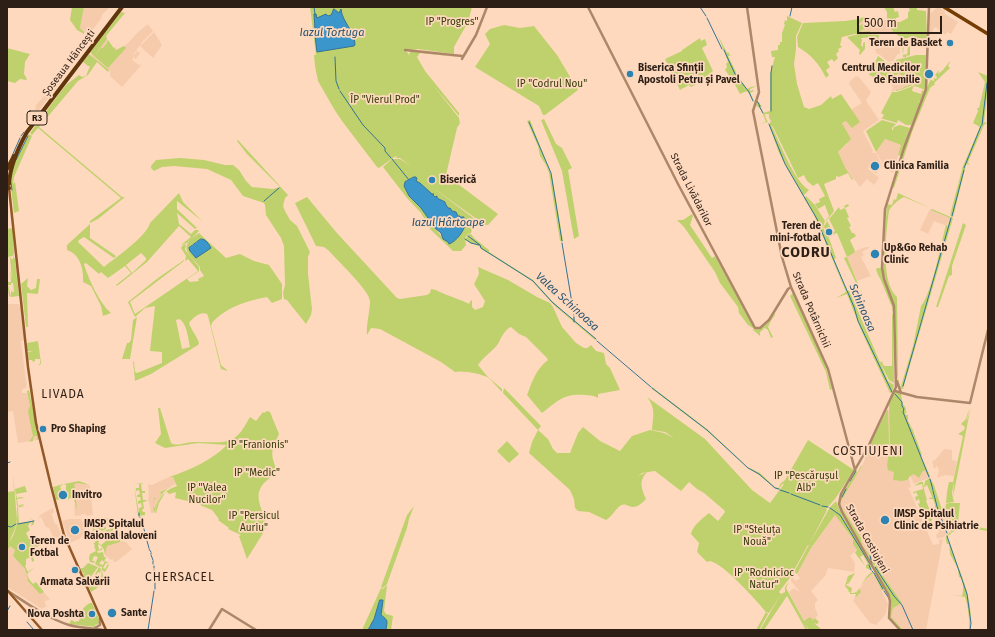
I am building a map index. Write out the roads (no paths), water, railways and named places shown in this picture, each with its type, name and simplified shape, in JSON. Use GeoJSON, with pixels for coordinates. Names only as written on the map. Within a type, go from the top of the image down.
{"type":"FeatureCollection","features":[{"type":"Feature","properties":{"kind":"highway","name":"Șoseaua Hâncești"},"geometry":{"type":"LineString","coordinates":[[13,160],[27,133],[122,7]]}},
{"type":"Feature","properties":{"kind":"highway","name":"R3"},"geometry":{"type":"LineString","coordinates":[[7,172],[13,160]]}},
{"type":"Feature","properties":{"kind":"highway","name":"R3"},"geometry":{"type":"LineString","coordinates":[[8,186],[13,160]]}},
{"type":"Feature","properties":{"kind":"main road"},"geometry":{"type":"LineString","coordinates":[[944,7],[988,34]]}},
{"type":"Feature","properties":{"kind":"main road"},"geometry":{"type":"LineString","coordinates":[[951,11],[954,7]]}},
{"type":"Feature","properties":{"kind":"main road"},"geometry":{"type":"LineString","coordinates":[[7,172],[8,186]]}},
{"type":"Feature","properties":{"kind":"main road"},"geometry":{"type":"LineString","coordinates":[[7,177],[28,367],[36,423],[64,535],[105,628]]}},
{"type":"Feature","properties":{"kind":"main road"},"geometry":{"type":"LineString","coordinates":[[8,591],[42,630]]}},
{"type":"Feature","properties":{"kind":"street"},"geometry":{"type":"LineString","coordinates":[[405,50],[462,57],[476,35],[488,7]]}},
{"type":"Feature","properties":{"kind":"street","name":"Strada Livădarilor"},"geometry":{"type":"LineString","coordinates":[[588,7],[678,184],[754,327],[759,328],[767,323],[788,289],[791,287]]}},
{"type":"Feature","properties":{"kind":"street","name":"Strada Potârnichii"},"geometry":{"type":"LineString","coordinates":[[747,7],[759,92],[753,111],[782,257],[791,287],[828,369],[855,470]]}},
{"type":"Feature","properties":{"kind":"street"},"geometry":{"type":"LineString","coordinates":[[900,392],[896,378],[894,306],[884,279],[882,268],[886,207],[904,148],[926,89],[929,8]]}},
{"type":"Feature","properties":{"kind":"street"},"geometry":{"type":"LineString","coordinates":[[895,391],[923,398],[970,403],[988,330]]}},
{"type":"Feature","properties":{"kind":"street","name":"Strada Costiujeni"},"geometry":{"type":"LineString","coordinates":[[897,384],[868,447],[839,497],[839,506],[888,594],[890,601],[889,617],[900,630]]}},
{"type":"Feature","properties":{"kind":"street"},"geometry":{"type":"LineString","coordinates":[[8,591],[45,614],[67,624],[105,628]]}},
{"type":"Feature","properties":{"kind":"street"},"geometry":{"type":"LineString","coordinates":[[22,608],[23,604],[27,603]]}},
{"type":"Feature","properties":{"kind":"street"},"geometry":{"type":"LineString","coordinates":[[209,630],[222,609],[256,630]]}},
{"type":"Feature","properties":{"kind":"street"},"geometry":{"type":"LineString","coordinates":[[95,628],[100,624],[100,617]]}},
{"type":"Feature","properties":{"kind":"water","name":"Iazul Tortuga"},"geometry":{"type":"Polygon","coordinates":[[[334,9],[339,13],[341,9],[353,35],[355,45],[317,52],[314,14],[316,14],[317,18],[326,14],[328,16],[331,15],[334,9]]]}},
{"type":"Feature","properties":{"kind":"water","name":"Iazul Hârtoape"},"geometry":{"type":"Polygon","coordinates":[[[414,177],[417,179],[416,181],[434,194],[433,195],[435,197],[437,196],[437,198],[445,202],[448,208],[456,212],[458,216],[464,217],[464,221],[466,222],[464,229],[452,243],[449,244],[443,239],[441,233],[435,228],[421,208],[409,196],[404,186],[405,182],[414,177]]]}},
{"type":"Feature","properties":{"kind":"water"},"geometry":{"type":"Polygon","coordinates":[[[201,239],[206,241],[211,248],[196,258],[189,248],[201,239]]]}},
{"type":"Feature","properties":{"kind":"water"},"geometry":{"type":"Polygon","coordinates":[[[380,600],[383,600],[381,615],[387,621],[386,630],[368,630],[374,619],[380,600]]]}},
{"type":"Feature","properties":{"kind":"waterway","name":"Valea Schinoasa"},"geometry":{"type":"LineString","coordinates":[[314,7],[315,14]]}},
{"type":"Feature","properties":{"kind":"waterway","name":"Schinoasa"},"geometry":{"type":"LineString","coordinates":[[700,7],[706,16]]}},
{"type":"Feature","properties":{"kind":"waterway"},"geometry":{"type":"LineString","coordinates":[[790,16],[792,7]]}},
{"type":"Feature","properties":{"kind":"waterway","name":"Schinoasa"},"geometry":{"type":"LineString","coordinates":[[707,18],[722,49]]}},
{"type":"Feature","properties":{"kind":"waterway","name":"Schinoasa"},"geometry":{"type":"LineString","coordinates":[[724,50],[735,74],[749,92],[753,101]]}},
{"type":"Feature","properties":{"kind":"waterway","name":"Valea Schinoasa"},"geometry":{"type":"LineString","coordinates":[[335,57],[336,81],[339,89]]}},
{"type":"Feature","properties":{"kind":"waterway"},"geometry":{"type":"LineString","coordinates":[[771,111],[772,66]]}},
{"type":"Feature","properties":{"kind":"waterway"},"geometry":{"type":"LineString","coordinates":[[982,125],[987,83]]}},
{"type":"Feature","properties":{"kind":"waterway","name":"Valea Schinoasa"},"geometry":{"type":"LineString","coordinates":[[340,91],[363,125],[385,148],[385,151],[391,158]]}},
{"type":"Feature","properties":{"kind":"waterway","name":"Schinoasa"},"geometry":{"type":"LineString","coordinates":[[757,101],[760,106]]}},
{"type":"Feature","properties":{"kind":"waterway","name":"Schinoasa"},"geometry":{"type":"LineString","coordinates":[[759,106],[763,113]]}},
{"type":"Feature","properties":{"kind":"waterway"},"geometry":{"type":"LineString","coordinates":[[529,122],[551,173],[562,241]]}},
{"type":"Feature","properties":{"kind":"waterway","name":"Schinoasa"},"geometry":{"type":"LineString","coordinates":[[769,124],[785,164],[817,219],[821,229]]}},
{"type":"Feature","properties":{"kind":"waterway"},"geometry":{"type":"LineString","coordinates":[[964,168],[981,126]]}},
{"type":"Feature","properties":{"kind":"waterway"},"geometry":{"type":"LineString","coordinates":[[21,136],[24,132]]}},
{"type":"Feature","properties":{"kind":"waterway"},"geometry":{"type":"LineString","coordinates":[[16,160],[28,136]]}},
{"type":"Feature","properties":{"kind":"waterway"},"geometry":{"type":"LineString","coordinates":[[12,156],[20,138]]}},
{"type":"Feature","properties":{"kind":"waterway","name":"Valea Schinoasa"},"geometry":{"type":"LineString","coordinates":[[392,159],[409,180]]}},
{"type":"Feature","properties":{"kind":"waterway"},"geometry":{"type":"LineString","coordinates":[[952,216],[964,170]]}},
{"type":"Feature","properties":{"kind":"waterway"},"geometry":{"type":"LineString","coordinates":[[11,183],[12,190]]}},
{"type":"Feature","properties":{"kind":"waterway"},"geometry":{"type":"LineString","coordinates":[[264,201],[279,188]]}},
{"type":"Feature","properties":{"kind":"waterway"},"geometry":{"type":"LineString","coordinates":[[903,386],[951,218]]}},
{"type":"Feature","properties":{"kind":"waterway","name":"Schinoasa"},"geometry":{"type":"LineString","coordinates":[[821,230],[854,307],[858,321],[892,392]]}},
{"type":"Feature","properties":{"kind":"waterway","name":"Valea Schinoasa"},"geometry":{"type":"LineString","coordinates":[[468,236],[480,245],[481,248],[533,281],[552,302],[596,339]]}},
{"type":"Feature","properties":{"kind":"waterway","name":"Valea Schinoasa"},"geometry":{"type":"LineString","coordinates":[[465,239],[471,243],[479,245]]}},
{"type":"Feature","properties":{"kind":"waterway"},"geometry":{"type":"LineString","coordinates":[[562,243],[574,315]]}},
{"type":"Feature","properties":{"kind":"waterway","name":"Valea Schinoasa"},"geometry":{"type":"LineString","coordinates":[[574,317],[574,322]]}},
{"type":"Feature","properties":{"kind":"waterway","name":"Valea Schinoasa"},"geometry":{"type":"LineString","coordinates":[[597,341],[651,387]]}},
{"type":"Feature","properties":{"kind":"waterway","name":"Valea Schinoasa"},"geometry":{"type":"LineString","coordinates":[[652,388],[707,430],[748,468],[759,474],[775,488],[779,489]]}},
{"type":"Feature","properties":{"kind":"waterway","name":"Schinoasa"},"geometry":{"type":"LineString","coordinates":[[895,394],[902,402],[904,409],[903,412],[929,477]]}},
{"type":"Feature","properties":{"kind":"waterway"},"geometry":{"type":"LineString","coordinates":[[850,481],[856,471]]}},
{"type":"Feature","properties":{"kind":"waterway","name":"Schinoasa"},"geometry":{"type":"LineString","coordinates":[[930,479],[933,490]]}},
{"type":"Feature","properties":{"kind":"waterway"},"geometry":{"type":"LineString","coordinates":[[842,497],[846,489]]}},
{"type":"Feature","properties":{"kind":"waterway","name":"Valea Schinoasa"},"geometry":{"type":"LineString","coordinates":[[780,490],[789,493]]}},
{"type":"Feature","properties":{"kind":"waterway","name":"Schinoasa"},"geometry":{"type":"LineString","coordinates":[[933,491],[938,510],[947,533]]}},
{"type":"Feature","properties":{"kind":"waterway","name":"Valea Schinoasa"},"geometry":{"type":"LineString","coordinates":[[791,494],[820,505]]}},
{"type":"Feature","properties":{"kind":"waterway","name":"Valea Schinoasa"},"geometry":{"type":"LineString","coordinates":[[822,506],[828,507]]}},
{"type":"Feature","properties":{"kind":"waterway","name":"Valea Schinoasa"},"geometry":{"type":"LineString","coordinates":[[830,508],[840,515],[870,564]]}},
{"type":"Feature","properties":{"kind":"waterway"},"geometry":{"type":"LineString","coordinates":[[140,517],[142,523]]}},
{"type":"Feature","properties":{"kind":"waterway"},"geometry":{"type":"LineString","coordinates":[[18,524],[34,521]]}},
{"type":"Feature","properties":{"kind":"waterway"},"geometry":{"type":"LineString","coordinates":[[7,526],[11,527],[16,524]]}},
{"type":"Feature","properties":{"kind":"waterway"},"geometry":{"type":"LineString","coordinates":[[143,526],[147,539]]}},
{"type":"Feature","properties":{"kind":"waterway","name":"Schinoasa"},"geometry":{"type":"LineString","coordinates":[[947,536],[967,594],[971,623],[970,630]]}},
{"type":"Feature","properties":{"kind":"waterway"},"geometry":{"type":"LineString","coordinates":[[147,541],[149,548]]}},
{"type":"Feature","properties":{"kind":"waterway"},"geometry":{"type":"LineString","coordinates":[[151,555],[153,560]]}},
{"type":"Feature","properties":{"kind":"waterway","name":"Valea Schinoasa"},"geometry":{"type":"LineString","coordinates":[[870,556],[872,563]]}},
{"type":"Feature","properties":{"kind":"waterway","name":"Valea Schinoasa"},"geometry":{"type":"LineString","coordinates":[[869,565],[871,570]]}},
{"type":"Feature","properties":{"kind":"waterway","name":"Valea Schinoasa"},"geometry":{"type":"LineString","coordinates":[[875,567],[894,596],[902,605],[913,630]]}},
{"type":"Feature","properties":{"kind":"waterway"},"geometry":{"type":"LineString","coordinates":[[154,570],[154,575]]}},
{"type":"Feature","properties":{"kind":"waterway"},"geometry":{"type":"LineString","coordinates":[[874,573],[883,589]]}},
{"type":"Feature","properties":{"kind":"waterway"},"geometry":{"type":"LineString","coordinates":[[155,576],[155,589]]}},
{"type":"Feature","properties":{"kind":"waterway"},"geometry":{"type":"LineString","coordinates":[[148,630],[154,591]]}},
{"type":"Feature","properties":{"kind":"waterway"},"geometry":{"type":"LineString","coordinates":[[884,591],[888,597]]}},
{"type":"Feature","properties":{"kind":"waterway"},"geometry":{"type":"LineString","coordinates":[[7,611],[10,606]]}},
{"type":"Feature","properties":{"kind":"waterway"},"geometry":{"type":"LineString","coordinates":[[27,622],[34,630]]}},
{"type":"Feature","properties":{"kind":"place","name":"Teren de Basket"},"geometry":{"type":"Point","coordinates":[950,43]}},
{"type":"Feature","properties":{"kind":"place","name":"Biserica Sfinții Apostoli Petru și Pavel"},"geometry":{"type":"Point","coordinates":[630,74]}},
{"type":"Feature","properties":{"kind":"place","name":"Centrul Medicilor de Familie"},"geometry":{"type":"Point","coordinates":[929,74]}},
{"type":"Feature","properties":{"kind":"place","name":"Clinica Familia"},"geometry":{"type":"Point","coordinates":[875,166]}},
{"type":"Feature","properties":{"kind":"place","name":"Biserică"},"geometry":{"type":"Point","coordinates":[432,180]}},
{"type":"Feature","properties":{"kind":"place","name":"Teren de mini-fotbal"},"geometry":{"type":"Point","coordinates":[829,232]}},
{"type":"Feature","properties":{"kind":"place","name":"Up&Go Rehab Clinic"},"geometry":{"type":"Point","coordinates":[875,254]}},
{"type":"Feature","properties":{"kind":"place","name":"Pro Shaping"},"geometry":{"type":"Point","coordinates":[43,429]}},
{"type":"Feature","properties":{"kind":"place","name":"Invitro"},"geometry":{"type":"Point","coordinates":[63,495]}},
{"type":"Feature","properties":{"kind":"place","name":"IMSP Spitalul Clinic de Psihiatrie"},"geometry":{"type":"Point","coordinates":[885,520]}},
{"type":"Feature","properties":{"kind":"place","name":"IMSP Spitalul Raional Ialoveni"},"geometry":{"type":"Point","coordinates":[75,530]}},
{"type":"Feature","properties":{"kind":"place","name":"Teren de Fotbal"},"geometry":{"type":"Point","coordinates":[22,547]}},
{"type":"Feature","properties":{"kind":"place","name":"Armata Salvării"},"geometry":{"type":"Point","coordinates":[75,570]}},
{"type":"Feature","properties":{"kind":"place","name":"Sante"},"geometry":{"type":"Point","coordinates":[112,613]}},
{"type":"Feature","properties":{"kind":"place","name":"Nova Poshta"},"geometry":{"type":"Point","coordinates":[92,614]}},
{"type":"Feature","properties":{"kind":"district","name":"CODRU"},"geometry":{"type":"Point","coordinates":[806,253]}},
{"type":"Feature","properties":{"kind":"district","name":"LIVADA"},"geometry":{"type":"Point","coordinates":[63,395]}},
{"type":"Feature","properties":{"kind":"district","name":"COSTIUJENI"},"geometry":{"type":"Point","coordinates":[868,452]}},
{"type":"Feature","properties":{"kind":"district","name":"CHERSACEL"},"geometry":{"type":"Point","coordinates":[180,578]}},
{"type":"Feature","properties":{"kind":"park label","name":"IP \"Progres\""},"geometry":{"type":"Point","coordinates":[452,22]}},
{"type":"Feature","properties":{"kind":"park label","name":"IP \"Codrul Nou\""},"geometry":{"type":"Point","coordinates":[552,84]}},
{"type":"Feature","properties":{"kind":"park label","name":"ÎP \"Vierul Prod\""},"geometry":{"type":"Point","coordinates":[385,100]}},
{"type":"Feature","properties":{"kind":"park label","name":"IP \"Franionis\""},"geometry":{"type":"Point","coordinates":[258,445]}},
{"type":"Feature","properties":{"kind":"park label","name":"IP \"Medic\""},"geometry":{"type":"Point","coordinates":[257,473]}},
{"type":"Feature","properties":{"kind":"park label","name":"IP \"Pescărușul Alb\""},"geometry":{"type":"Point","coordinates":[806,482]}},
{"type":"Feature","properties":{"kind":"park label","name":"IP \"Valea Nucilor\""},"geometry":{"type":"Point","coordinates":[207,494]}},
{"type":"Feature","properties":{"kind":"park label","name":"IP \"Persicul Auriu\""},"geometry":{"type":"Point","coordinates":[254,522]}},
{"type":"Feature","properties":{"kind":"park label","name":"IP \"Steluța Nouă\""},"geometry":{"type":"Point","coordinates":[757,536]}},
{"type":"Feature","properties":{"kind":"park label","name":"IP \"Rodnicioc Natur\""},"geometry":{"type":"Point","coordinates":[764,578]}}]}
